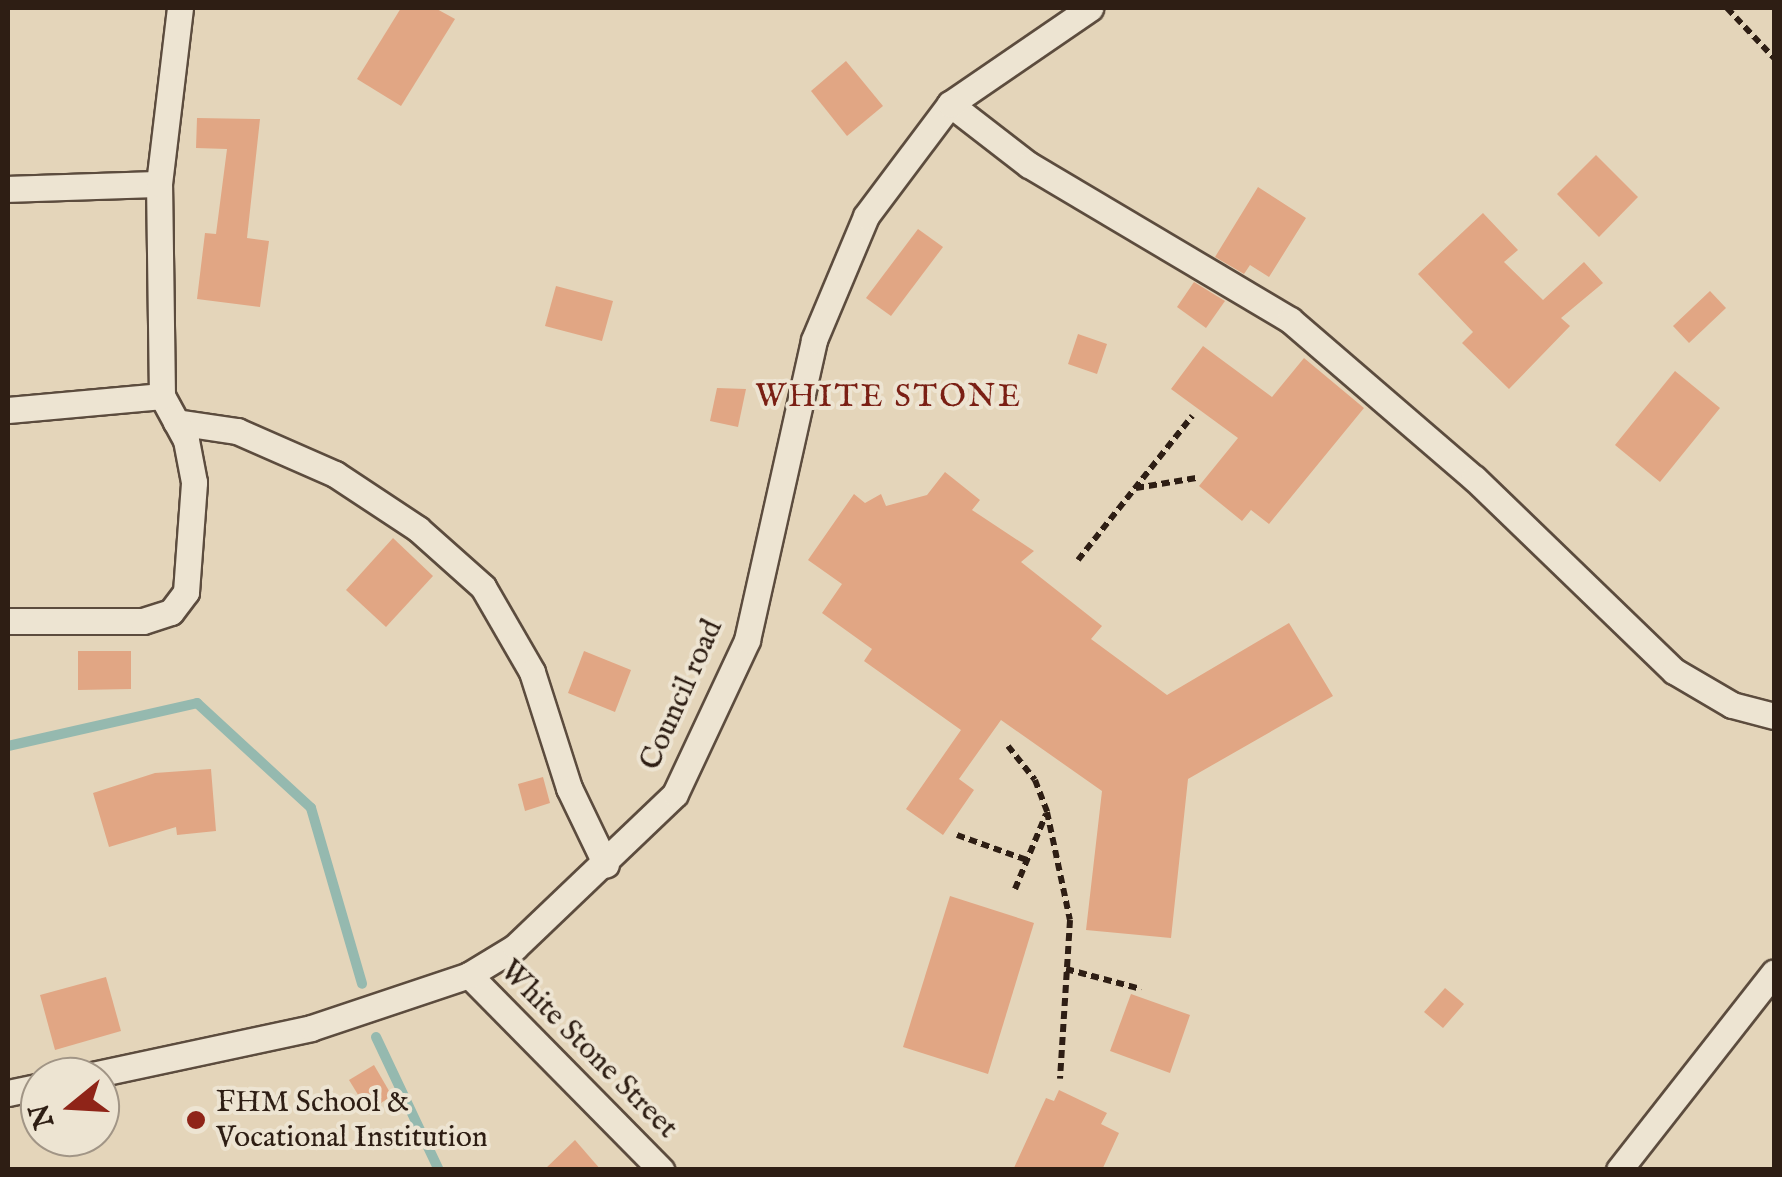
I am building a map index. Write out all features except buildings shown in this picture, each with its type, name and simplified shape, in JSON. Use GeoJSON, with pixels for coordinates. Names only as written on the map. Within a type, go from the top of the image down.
{"type":"FeatureCollection","features":[{"type":"Feature","properties":{"kind":"street"},"geometry":{"type":"LineString","coordinates":[[8,620],[143,620],[171,612],[186,592],[194,482],[176,422],[162,396],[159,184],[180,8]]}},
{"type":"Feature","properties":{"kind":"street","name":"Council road"},"geometry":{"type":"LineString","coordinates":[[120,1069],[312,1028],[469,975],[516,946],[606,865],[675,794],[747,640],[814,340],[866,216],[950,104],[1090,8]]}},
{"type":"Feature","properties":{"kind":"street"},"geometry":{"type":"LineString","coordinates":[[950,104],[1045,176],[1290,320],[1474,478],[1674,670],[1732,705],[1774,716]]}},
{"type":"Feature","properties":{"kind":"street"},"geometry":{"type":"LineString","coordinates":[[8,188],[159,184]]}},
{"type":"Feature","properties":{"kind":"street"},"geometry":{"type":"LineString","coordinates":[[8,410],[162,396]]}},
{"type":"Feature","properties":{"kind":"street"},"geometry":{"type":"LineString","coordinates":[[176,422],[237,431],[335,474],[418,529],[483,588],[532,672],[569,788],[606,865]]}},
{"type":"Feature","properties":{"kind":"street"},"geometry":{"type":"LineString","coordinates":[[1619,1170],[1774,972]]}},
{"type":"Feature","properties":{"kind":"street","name":"White Stone Street"},"geometry":{"type":"LineString","coordinates":[[469,975],[661,1170]]}},
{"type":"Feature","properties":{"kind":"path"},"geometry":{"type":"LineString","coordinates":[[1727,8],[1774,58]]}},
{"type":"Feature","properties":{"kind":"path"},"geometry":{"type":"LineString","coordinates":[[1078,560],[1192,416]]}},
{"type":"Feature","properties":{"kind":"path"},"geometry":{"type":"LineString","coordinates":[[1135,488],[1196,478]]}},
{"type":"Feature","properties":{"kind":"path"},"geometry":{"type":"LineString","coordinates":[[1008,746],[1035,780],[1070,920],[1060,1079]]}},
{"type":"Feature","properties":{"kind":"path"},"geometry":{"type":"LineString","coordinates":[[1015,890],[1046,812]]}},
{"type":"Feature","properties":{"kind":"path"},"geometry":{"type":"LineString","coordinates":[[956,835],[1027,860]]}},
{"type":"Feature","properties":{"kind":"path"},"geometry":{"type":"LineString","coordinates":[[1066,968],[1141,989]]}},
{"type":"Feature","properties":{"kind":"waterway"},"geometry":{"type":"LineString","coordinates":[[8,746],[197,703],[311,808],[362,984]]}},
{"type":"Feature","properties":{"kind":"waterway"},"geometry":{"type":"LineString","coordinates":[[376,1037],[439,1170]]}},
{"type":"Feature","properties":{"kind":"place","name":"FHM School & Vocational Institution"},"geometry":{"type":"Point","coordinates":[196,1120]}},
{"type":"Feature","properties":{"kind":"district","name":"WHITE STONE"},"geometry":{"type":"Point","coordinates":[889,398]}}]}
